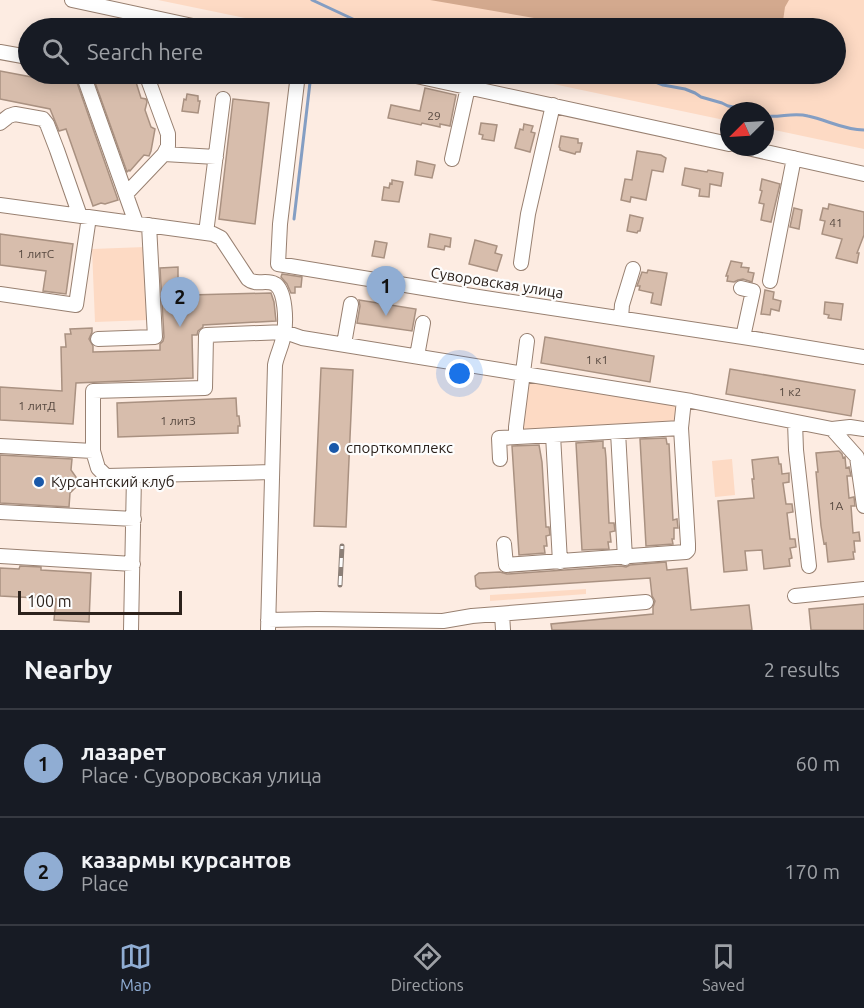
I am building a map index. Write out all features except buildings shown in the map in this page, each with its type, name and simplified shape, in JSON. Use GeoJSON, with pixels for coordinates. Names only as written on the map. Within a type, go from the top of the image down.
{"type":"FeatureCollection","features":[{"type":"Feature","properties":{"kind":"street"},"geometry":{"type":"LineString","coordinates":[[72,0],[156,18]]}},
{"type":"Feature","properties":{"kind":"street"},"geometry":{"type":"LineString","coordinates":[[0,52],[18,55]]}},
{"type":"Feature","properties":{"kind":"street"},"geometry":{"type":"LineString","coordinates":[[87,84],[126,194],[142,224],[155,337],[98,339]]}},
{"type":"Feature","properties":{"kind":"street"},"geometry":{"type":"LineString","coordinates":[[126,194],[164,154],[168,146],[168,134],[150,84]]}},
{"type":"Feature","properties":{"kind":"street","name":"Суворовская улица"},"geometry":{"type":"LineString","coordinates":[[297,84],[280,224],[278,264],[864,357]]}},
{"type":"Feature","properties":{"kind":"street"},"geometry":{"type":"LineString","coordinates":[[454,84],[720,142]]}},
{"type":"Feature","properties":{"kind":"street"},"geometry":{"type":"LineString","coordinates":[[452,159],[468,87]]}},
{"type":"Feature","properties":{"kind":"street"},"geometry":{"type":"LineString","coordinates":[[206,233],[223,99]]}},
{"type":"Feature","properties":{"kind":"street"},"geometry":{"type":"LineString","coordinates":[[520,263],[528,214],[553,105]]}},
{"type":"Feature","properties":{"kind":"street"},"geometry":{"type":"LineString","coordinates":[[0,123],[15,114],[43,119],[85,216],[76,305],[0,294]]}},
{"type":"Feature","properties":{"kind":"street"},"geometry":{"type":"LineString","coordinates":[[164,154],[216,157]]}},
{"type":"Feature","properties":{"kind":"street"},"geometry":{"type":"LineString","coordinates":[[774,154],[864,174]]}},
{"type":"Feature","properties":{"kind":"street"},"geometry":{"type":"LineString","coordinates":[[770,281],[794,158]]}},
{"type":"Feature","properties":{"kind":"street"},"geometry":{"type":"LineString","coordinates":[[0,205],[218,236],[248,279],[252,282],[272,283],[278,287],[284,305],[285,332],[275,365],[268,625],[318,619],[443,626],[472,616],[646,602]]}},
{"type":"Feature","properties":{"kind":"street"},"geometry":{"type":"LineString","coordinates":[[621,318],[622,305],[633,269]]}},
{"type":"Feature","properties":{"kind":"street"},"geometry":{"type":"LineString","coordinates":[[741,288],[753,291],[743,337]]}},
{"type":"Feature","properties":{"kind":"street"},"geometry":{"type":"LineString","coordinates":[[344,344],[351,304]]}},
{"type":"Feature","properties":{"kind":"street"},"geometry":{"type":"LineString","coordinates":[[417,356],[423,323]]}},
{"type":"Feature","properties":{"kind":"street"},"geometry":{"type":"LineString","coordinates":[[272,472],[106,476],[98,468],[93,450],[93,391],[205,388],[206,335],[285,332],[302,338],[744,410],[832,429],[850,427],[864,429]]}},
{"type":"Feature","properties":{"kind":"street"},"geometry":{"type":"LineString","coordinates":[[516,437],[527,341]]}},
{"type":"Feature","properties":{"kind":"street"},"geometry":{"type":"LineString","coordinates":[[504,544],[506,565],[686,552],[688,550],[681,428],[684,400]]}},
{"type":"Feature","properties":{"kind":"street"},"geometry":{"type":"LineString","coordinates":[[795,422],[809,566]]}},
{"type":"Feature","properties":{"kind":"street"},"geometry":{"type":"LineString","coordinates":[[500,459],[499,438],[681,428]]}},
{"type":"Feature","properties":{"kind":"street"},"geometry":{"type":"LineString","coordinates":[[832,429],[857,457],[864,506]]}},
{"type":"Feature","properties":{"kind":"street"},"geometry":{"type":"LineString","coordinates":[[618,432],[625,558]]}},
{"type":"Feature","properties":{"kind":"street"},"geometry":{"type":"LineString","coordinates":[[553,435],[560,562]]}},
{"type":"Feature","properties":{"kind":"street"},"geometry":{"type":"LineString","coordinates":[[0,446],[93,450]]}},
{"type":"Feature","properties":{"kind":"street"},"geometry":{"type":"LineString","coordinates":[[131,630],[134,476]]}},
{"type":"Feature","properties":{"kind":"street"},"geometry":{"type":"LineString","coordinates":[[0,512],[134,519]]}},
{"type":"Feature","properties":{"kind":"street"},"geometry":{"type":"LineString","coordinates":[[0,556],[133,564]]}},
{"type":"Feature","properties":{"kind":"street"},"geometry":{"type":"LineString","coordinates":[[795,596],[864,589]]}},
{"type":"Feature","properties":{"kind":"street"},"geometry":{"type":"LineString","coordinates":[[502,614],[503,630]]}},
{"type":"Feature","properties":{"kind":"shaded area"},"geometry":{"type":"Polygon","coordinates":[[[158,0],[864,0],[864,149],[774,130],[774,102],[720,102],[720,119],[553,84],[846,84],[846,18],[245,18],[158,0]]]}},
{"type":"Feature","properties":{"kind":"shaded area"},"geometry":{"type":"Polygon","coordinates":[[[430,0],[789,0],[783,18],[534,18],[430,0]]]}},
{"type":"Feature","properties":{"kind":"shaded area"},"geometry":{"type":"Polygon","coordinates":[[[145,247],[148,320],[95,322],[92,249],[145,247]]]}},
{"type":"Feature","properties":{"kind":"shaded area"},"geometry":{"type":"Polygon","coordinates":[[[529,382],[676,405],[678,407],[677,424],[525,434],[520,428],[526,384],[529,382]]]}},
{"type":"Feature","properties":{"kind":"shaded area"},"geometry":{"type":"Polygon","coordinates":[[[732,459],[735,495],[715,497],[712,461],[732,459]]]}},
{"type":"Feature","properties":{"kind":"shaded area"},"geometry":{"type":"Polygon","coordinates":[[[586,589],[586,594],[490,601],[490,595],[586,589]]]}},
{"type":"Feature","properties":{"kind":"waterway"},"geometry":{"type":"LineString","coordinates":[[312,0],[351,18]]}},
{"type":"Feature","properties":{"kind":"waterway"},"geometry":{"type":"LineString","coordinates":[[294,219],[310,84]]}},
{"type":"Feature","properties":{"kind":"waterway"},"geometry":{"type":"LineString","coordinates":[[661,84],[685,89],[720,102]]}},
{"type":"Feature","properties":{"kind":"waterway"},"geometry":{"type":"LineString","coordinates":[[774,116],[802,115],[864,130]]}},
{"type":"Feature","properties":{"kind":"railway"},"geometry":{"type":"LineString","coordinates":[[340,585],[342,546]]}},
{"type":"Feature","properties":{"kind":"place","name":"лазарет"},"geometry":{"type":"Point","coordinates":[386,316]}},
{"type":"Feature","properties":{"kind":"place","name":"казармы курсантов"},"geometry":{"type":"Point","coordinates":[180,327]}},
{"type":"Feature","properties":{"kind":"place","name":"спорткомплекс"},"geometry":{"type":"Point","coordinates":[334,448]}},
{"type":"Feature","properties":{"kind":"place","name":"Курсантский клуб"},"geometry":{"type":"Point","coordinates":[39,482]}}]}
